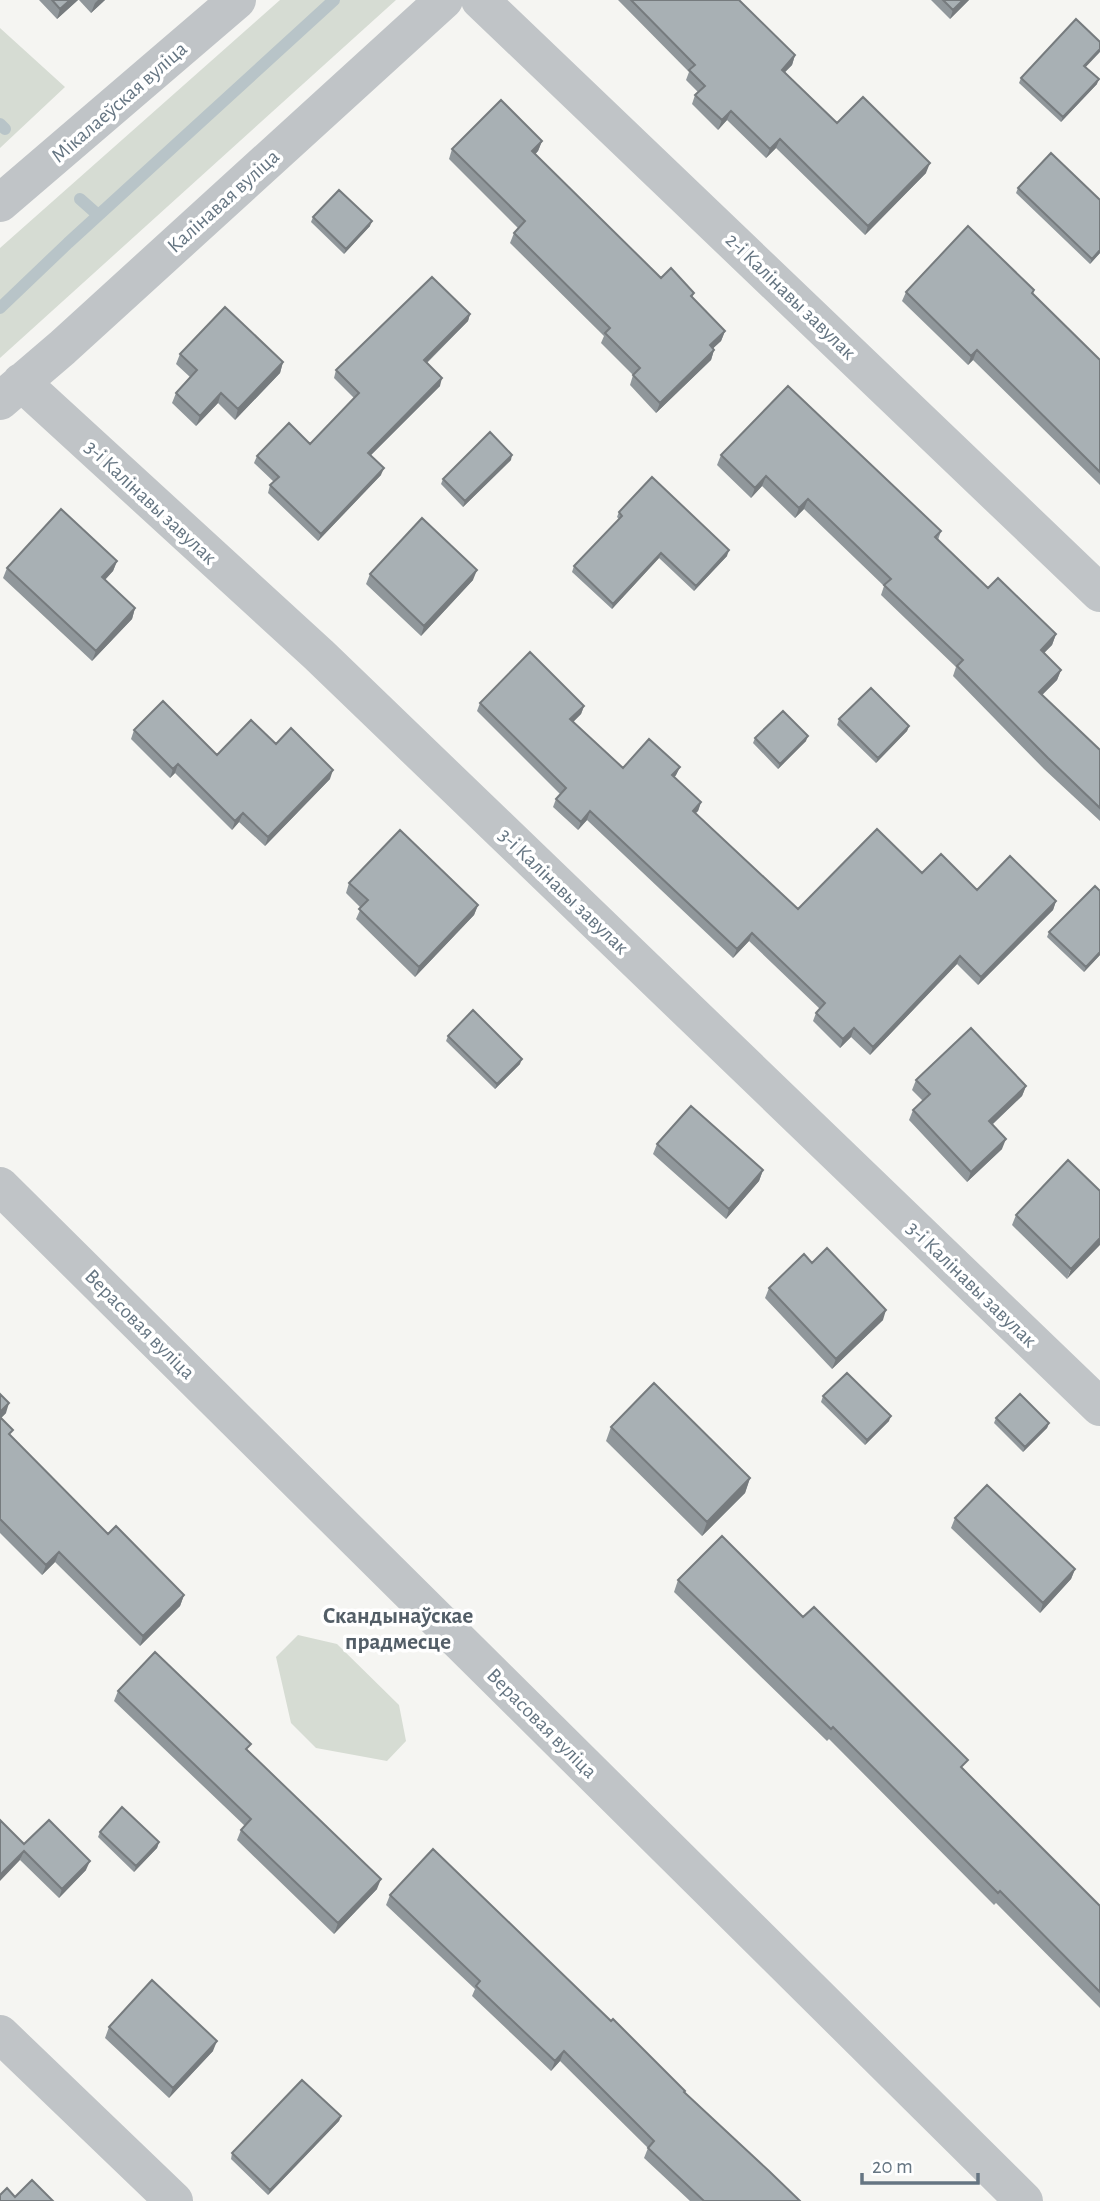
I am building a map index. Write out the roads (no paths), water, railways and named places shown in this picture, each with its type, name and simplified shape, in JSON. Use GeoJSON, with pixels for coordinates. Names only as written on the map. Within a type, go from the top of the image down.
{"type":"FeatureCollection","features":[{"type":"Feature","properties":{"kind":"street","name":"Мікалаеўская вуліца"},"geometry":{"type":"LineString","coordinates":[[0,203],[237,0]]}},
{"type":"Feature","properties":{"kind":"street","name":"Калінавая вуліца"},"geometry":{"type":"LineString","coordinates":[[10,391],[62,348],[444,0]]}},
{"type":"Feature","properties":{"kind":"street","name":"2-і Калінавы завулак"},"geometry":{"type":"LineString","coordinates":[[480,0],[1100,593]]}},
{"type":"Feature","properties":{"kind":"street","name":"3-і Калінавы завулак"},"geometry":{"type":"LineString","coordinates":[[10,391],[319,656],[1100,1406]]}},
{"type":"Feature","properties":{"kind":"street","name":"Верасовая вуліца"},"geometry":{"type":"LineString","coordinates":[[0,1186],[1024,2201]]}},
{"type":"Feature","properties":{"kind":"street"},"geometry":{"type":"LineString","coordinates":[[0,2034],[174,2201]]}},
{"type":"Feature","properties":{"kind":"waterway"},"geometry":{"type":"LineString","coordinates":[[0,308],[334,0]]}},
{"type":"Feature","properties":{"kind":"waterway"},"geometry":{"type":"LineString","coordinates":[[0,124],[5,129]]}},
{"type":"Feature","properties":{"kind":"waterway"},"geometry":{"type":"LineString","coordinates":[[80,199],[98,215]]}},
{"type":"Feature","properties":{"kind":"district","name":"Скандынаўскае прадмесце"},"geometry":{"type":"Point","coordinates":[398,1628]}}]}
